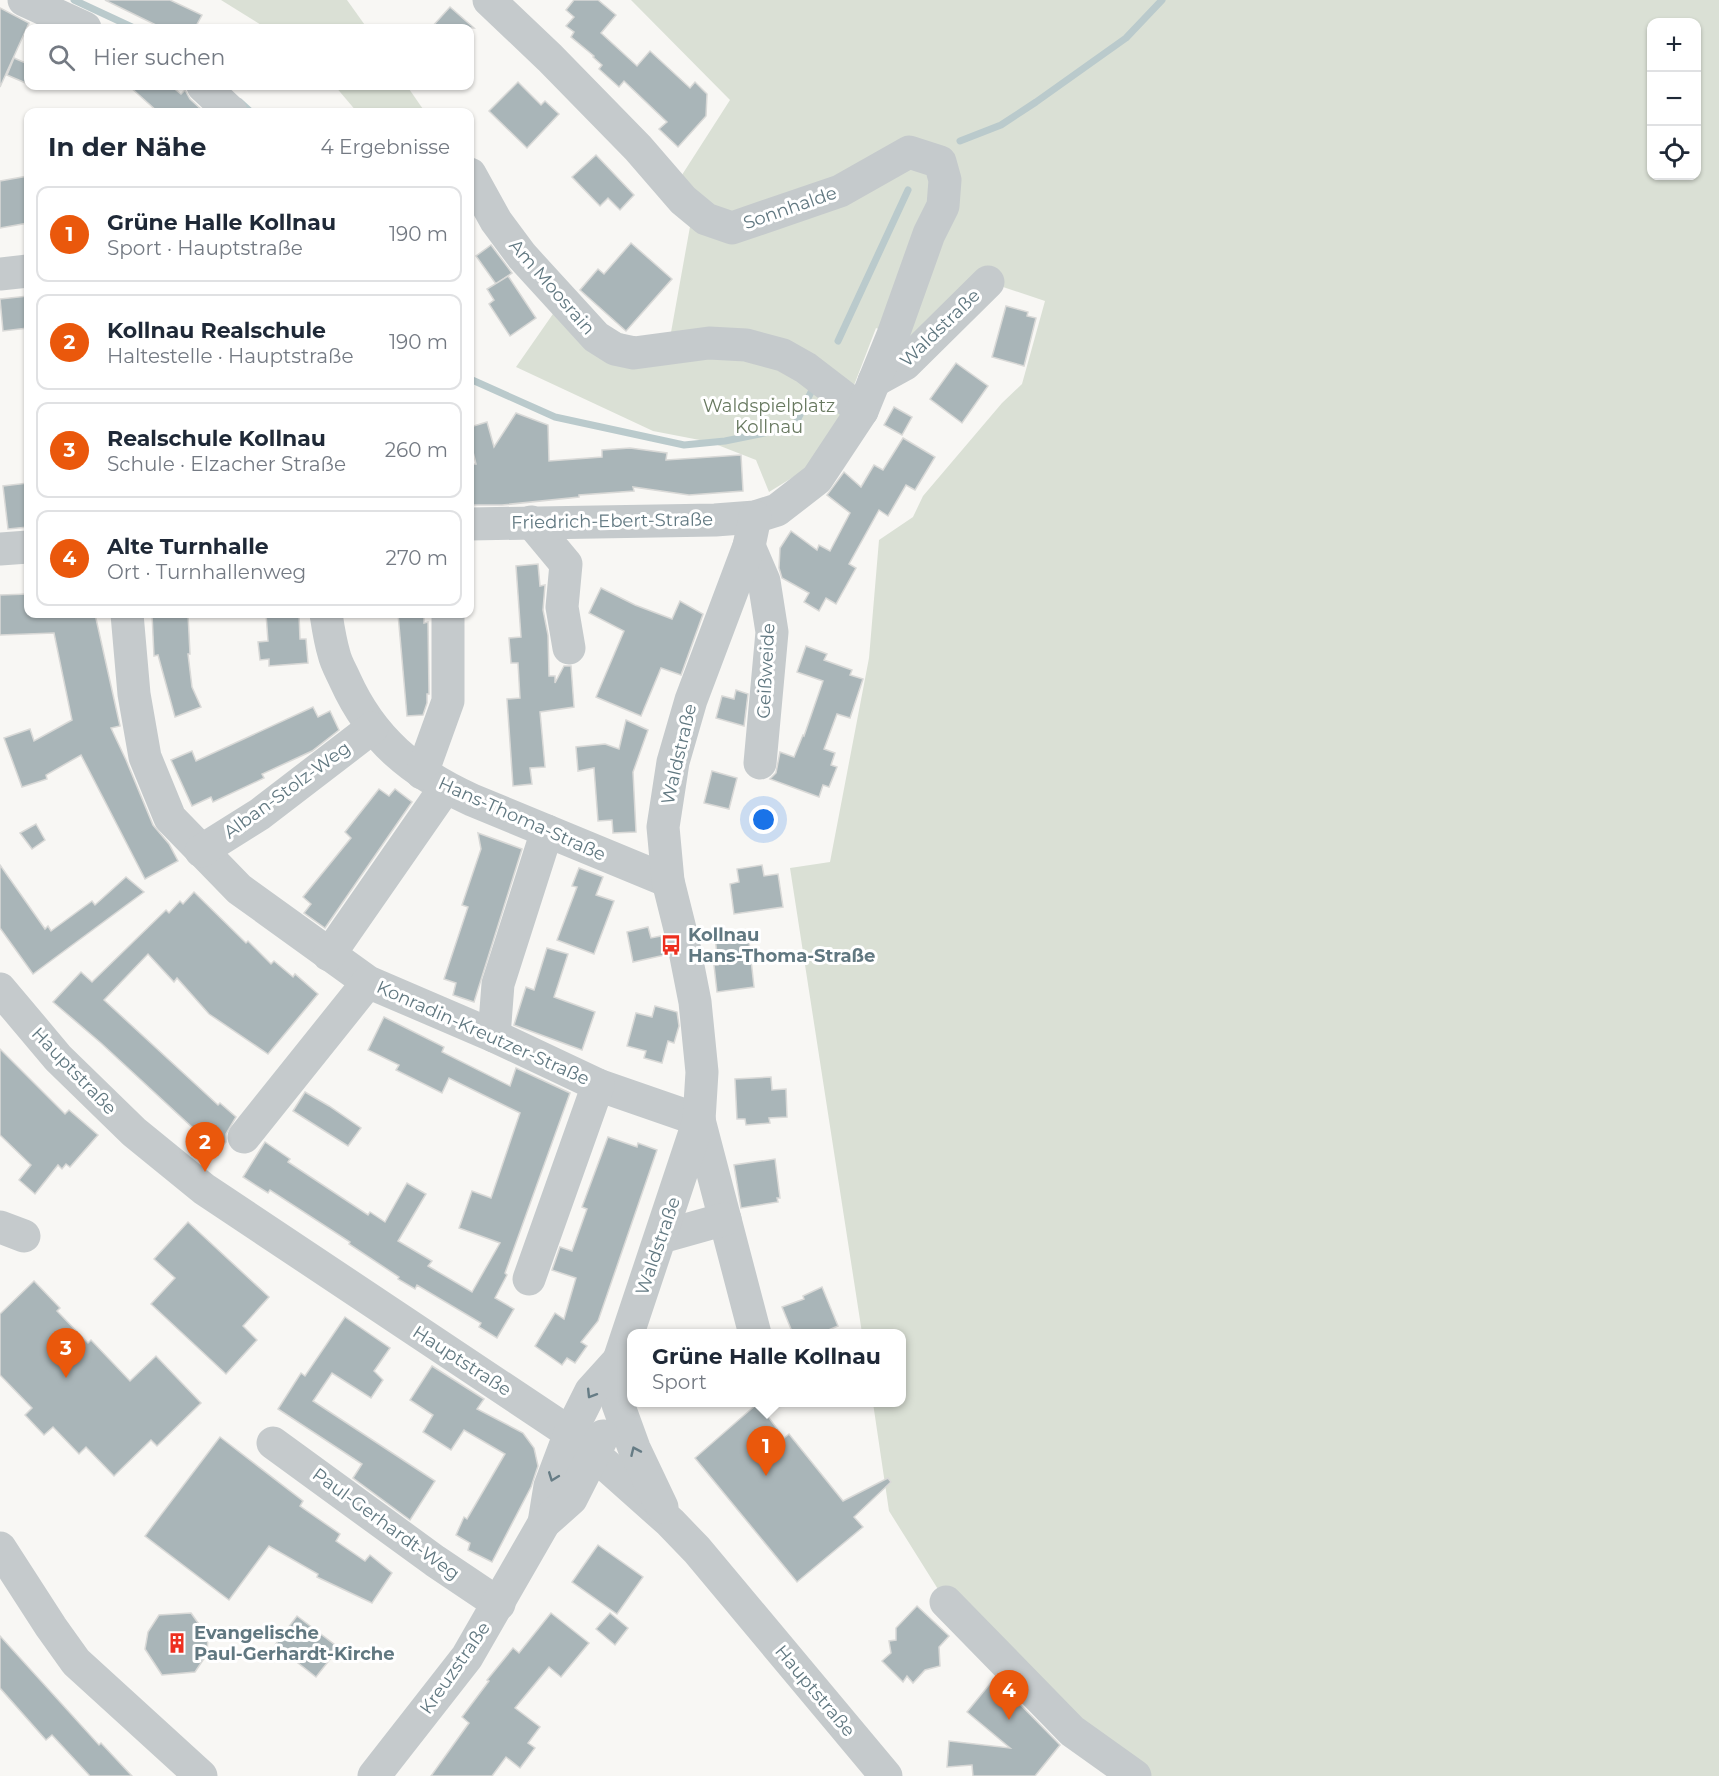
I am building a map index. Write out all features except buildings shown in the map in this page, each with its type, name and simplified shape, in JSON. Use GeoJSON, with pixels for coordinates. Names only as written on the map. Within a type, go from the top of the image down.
{"type":"FeatureCollection","features":[{"type":"Feature","properties":{"kind":"street"},"geometry":{"type":"LineString","coordinates":[[24,0],[76,24]]}},
{"type":"Feature","properties":{"kind":"street","name":"Sonnhalde"},"geometry":{"type":"LineString","coordinates":[[489,0],[550,58],[630,140],[683,200],[706,219],[732,228],[840,191],[909,152],[940,162],[945,180],[943,206],[929,234],[868,396]]}},
{"type":"Feature","properties":{"kind":"street"},"geometry":{"type":"LineString","coordinates":[[207,90],[227,108]]}},
{"type":"Feature","properties":{"kind":"street","name":"Am Moosrain"},"geometry":{"type":"LineString","coordinates":[[474,181],[496,221],[522,255],[596,337],[615,350],[634,353],[709,343],[746,345],[783,355],[868,396]]}},
{"type":"Feature","properties":{"kind":"street"},"geometry":{"type":"LineString","coordinates":[[0,274],[24,271]]}},
{"type":"Feature","properties":{"kind":"street","name":"Waldstraße"},"geometry":{"type":"LineString","coordinates":[[629,1329],[699,1120],[702,1072],[695,1002],[668,881],[663,827],[674,762],[691,700],[752,532],[817,479],[868,396],[906,364],[988,282]]}},
{"type":"Feature","properties":{"kind":"street","name":"Friedrich-Ebert-Straße"},"geometry":{"type":"LineString","coordinates":[[474,524],[715,520],[752,532]]}},
{"type":"Feature","properties":{"kind":"street"},"geometry":{"type":"LineString","coordinates":[[531,522],[566,564],[562,607],[569,648]]}},
{"type":"Feature","properties":{"kind":"street","name":"Geißweide"},"geometry":{"type":"LineString","coordinates":[[752,532],[764,581],[772,632],[760,763]]}},
{"type":"Feature","properties":{"kind":"street"},"geometry":{"type":"LineString","coordinates":[[0,549],[24,547]]}},
{"type":"Feature","properties":{"kind":"street","name":"Konradin-Kreutzer-Straße"},"geometry":{"type":"LineString","coordinates":[[127,618],[134,694],[145,757],[170,818],[239,889],[368,982],[494,1036],[598,1085],[699,1120]]}},
{"type":"Feature","properties":{"kind":"street","name":"Hans-Thoma-Straße"},"geometry":{"type":"LineString","coordinates":[[327,618],[334,655],[351,692],[372,728],[396,752],[434,780],[547,831],[668,881]]}},
{"type":"Feature","properties":{"kind":"street"},"geometry":{"type":"LineString","coordinates":[[329,954],[434,780],[448,701],[448,618]]}},
{"type":"Feature","properties":{"kind":"street","name":"Alban-Stolz-Weg"},"geometry":{"type":"LineString","coordinates":[[201,851],[260,814],[372,728]]}},
{"type":"Feature","properties":{"kind":"street"},"geometry":{"type":"LineString","coordinates":[[494,1036],[498,984],[547,831]]}},
{"type":"Feature","properties":{"kind":"street","name":"Konradin-Kreutzer-Straße"},"geometry":{"type":"LineString","coordinates":[[244,1137],[368,982]]}},
{"type":"Feature","properties":{"kind":"street","name":"Hauptstraße"},"geometry":{"type":"LineString","coordinates":[[0,989],[58,1058],[134,1132],[204,1190],[570,1433],[595,1455],[670,1522],[704,1558],[886,1776]]}},
{"type":"Feature","properties":{"kind":"street","name":"Konradin-Kreutzer-Straße"},"geometry":{"type":"LineString","coordinates":[[529,1279],[598,1085]]}},
{"type":"Feature","properties":{"kind":"street"},"geometry":{"type":"LineString","coordinates":[[699,1120],[754,1329]]}},
{"type":"Feature","properties":{"kind":"street"},"geometry":{"type":"LineString","coordinates":[[661,1237],[725,1219]]}},
{"type":"Feature","properties":{"kind":"street","name":"Waldstraße"},"geometry":{"type":"LineString","coordinates":[[627,1334],[618,1360],[618,1404],[634,1448],[670,1522]]}},
{"type":"Feature","properties":{"kind":"street","name":"Waldstraße"},"geometry":{"type":"LineString","coordinates":[[570,1433],[591,1391],[618,1360]]}},
{"type":"Feature","properties":{"kind":"street","name":"Waldstraße"},"geometry":{"type":"LineString","coordinates":[[595,1455],[618,1404]]}},
{"type":"Feature","properties":{"kind":"street","name":"Kreuzstraße"},"geometry":{"type":"LineString","coordinates":[[544,1523],[550,1486],[570,1433]]}},
{"type":"Feature","properties":{"kind":"street","name":"Paul-Gerhardt-Weg"},"geometry":{"type":"LineString","coordinates":[[273,1443],[435,1561],[499,1604]]}},
{"type":"Feature","properties":{"kind":"street","name":"Kreuzstraße"},"geometry":{"type":"LineString","coordinates":[[374,1776],[467,1657],[544,1523],[571,1499],[595,1455]]}},
{"type":"Feature","properties":{"kind":"street"},"geometry":{"type":"LineString","coordinates":[[0,1548],[76,1662],[201,1776]]}},
{"type":"Feature","properties":{"kind":"street"},"geometry":{"type":"LineString","coordinates":[[946,1602],[1072,1731],[1134,1776]]}},
{"type":"Feature","properties":{"kind":"green space"},"geometry":{"type":"Polygon","coordinates":[[[221,0],[347,0],[364,24],[260,24],[221,0]]]}},
{"type":"Feature","properties":{"kind":"green space","name":"Waldspielplatz Kollnau"},"geometry":{"type":"Polygon","coordinates":[[[631,0],[1719,0],[1719,1776],[1135,1776],[946,1602],[889,1511],[874,1407],[906,1407],[906,1329],[861,1329],[790,868],[830,862],[869,658],[879,540],[913,517],[923,496],[1002,403],[1022,384],[1045,301],[988,282],[905,364],[893,335],[876,328],[843,414],[808,468],[769,492],[756,460],[710,442],[653,431],[516,367],[555,311],[668,349],[693,210],[680,178],[730,100],[631,0]]]}},
{"type":"Feature","properties":{"kind":"green space"},"geometry":{"type":"Polygon","coordinates":[[[338,90],[410,90],[422,108],[354,108],[338,90]]]}},
{"type":"Feature","properties":{"kind":"waterway"},"geometry":{"type":"LineString","coordinates":[[74,0],[125,24]]}},
{"type":"Feature","properties":{"kind":"waterway"},"geometry":{"type":"LineString","coordinates":[[960,141],[1001,125],[1036,102],[1126,38],[1162,0]]}},
{"type":"Feature","properties":{"kind":"waterway"},"geometry":{"type":"LineString","coordinates":[[240,102],[247,108]]}},
{"type":"Feature","properties":{"kind":"waterway"},"geometry":{"type":"LineString","coordinates":[[838,341],[908,190]]}},
{"type":"Feature","properties":{"kind":"waterway"},"geometry":{"type":"LineString","coordinates":[[474,381],[555,417],[684,445],[725,441],[794,427],[812,390]]}},
{"type":"Feature","properties":{"kind":"place","name":"Kollnau Hans-Thoma-Straße"},"geometry":{"type":"Point","coordinates":[671,945]}},
{"type":"Feature","properties":{"kind":"place","name":"Kollnau Realschule"},"geometry":{"type":"Point","coordinates":[205,1172]}},
{"type":"Feature","properties":{"kind":"place","name":"Realschule Kollnau"},"geometry":{"type":"Point","coordinates":[66,1378]}},
{"type":"Feature","properties":{"kind":"place","name":"Grüne Halle Kollnau"},"geometry":{"type":"Point","coordinates":[766,1476]}},
{"type":"Feature","properties":{"kind":"place","name":"Evangelische Paul-Gerhardt-Kirche"},"geometry":{"type":"Point","coordinates":[177,1643]}},
{"type":"Feature","properties":{"kind":"place","name":"Alte Turnhalle"},"geometry":{"type":"Point","coordinates":[1009,1720]}}]}
